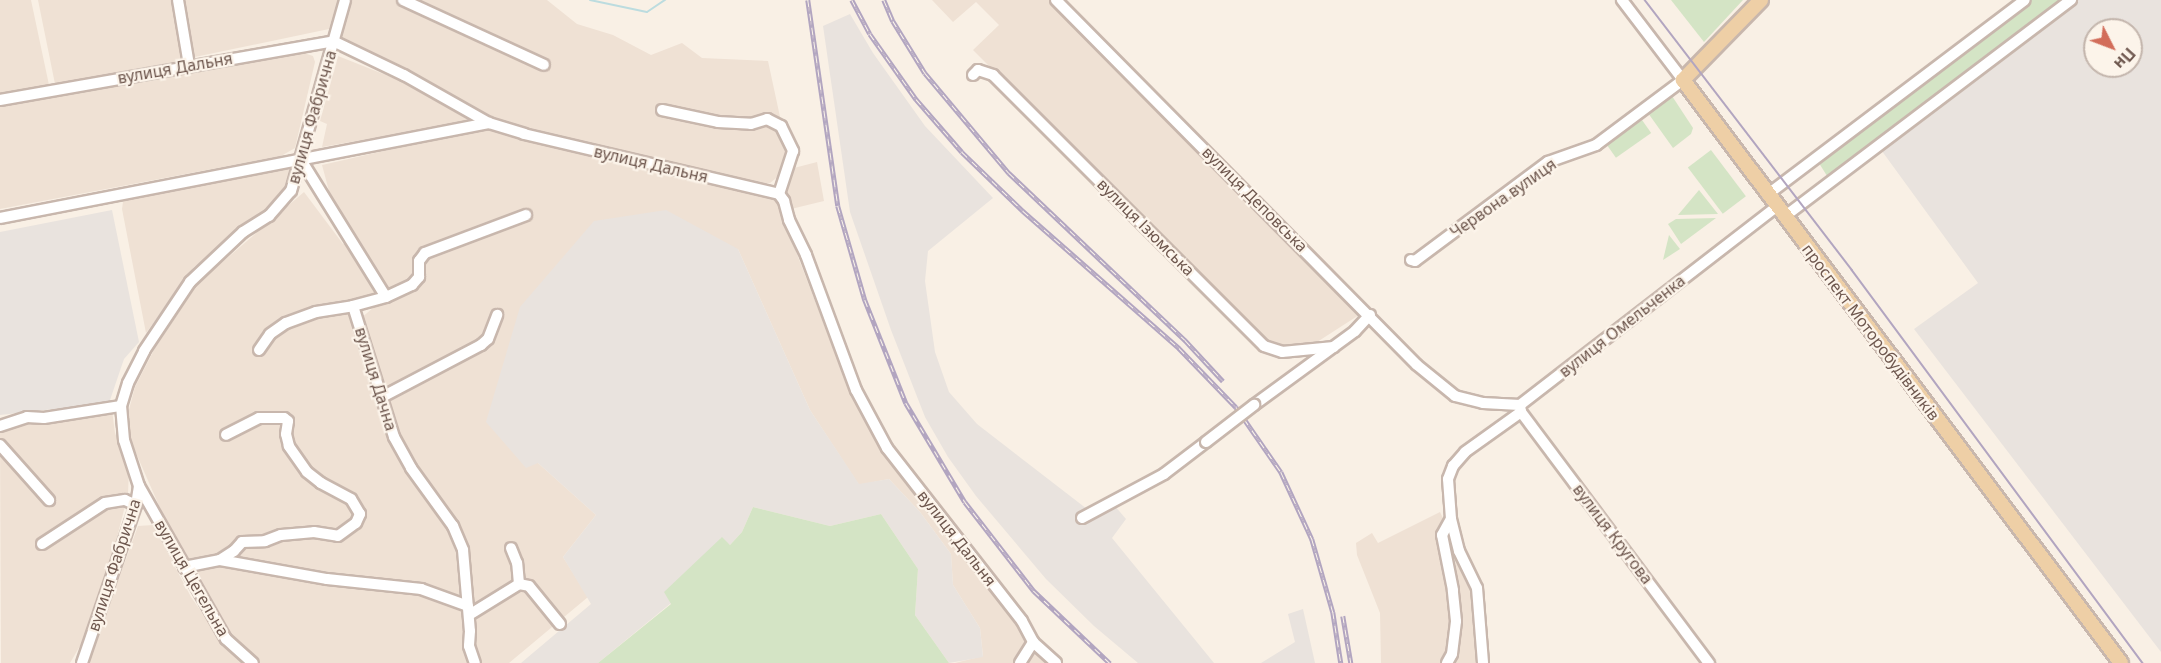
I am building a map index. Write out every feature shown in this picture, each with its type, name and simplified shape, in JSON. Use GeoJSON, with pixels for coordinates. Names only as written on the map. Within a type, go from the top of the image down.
{"type":"FeatureCollection","features":[{"type":"Feature","properties":{"kind":"main road","name":"Червона вулиця"},"geometry":{"type":"LineString","coordinates":[[1683,80],[1761,0]]}},
{"type":"Feature","properties":{"kind":"main road","name":"проспект Моторобудівників"},"geometry":{"type":"LineString","coordinates":[[1683,80],[1767,195],[2121,663]]}},
{"type":"Feature","properties":{"kind":"street"},"geometry":{"type":"LineString","coordinates":[[178,0],[189,65]]}},
{"type":"Feature","properties":{"kind":"street","name":"вулиця Фабрична"},"geometry":{"type":"LineString","coordinates":[[82,663],[136,505],[139,486],[124,440],[121,406],[144,351],[190,282],[236,238],[282,204],[291,191],[345,0]]}},
{"type":"Feature","properties":{"kind":"street"},"geometry":{"type":"LineString","coordinates":[[403,0],[544,65]]}},
{"type":"Feature","properties":{"kind":"street","name":"вулиця Деповська"},"geometry":{"type":"LineString","coordinates":[[1056,0],[1417,365],[1455,396],[1483,403],[1521,408]]}},
{"type":"Feature","properties":{"kind":"street","name":"проспект Моторобудівників"},"geometry":{"type":"LineString","coordinates":[[1622,0],[1683,80]]}},
{"type":"Feature","properties":{"kind":"street"},"geometry":{"type":"LineString","coordinates":[[1767,195],[2025,0]]}},
{"type":"Feature","properties":{"kind":"street","name":"вулиця Омельченка"},"geometry":{"type":"LineString","coordinates":[[1521,408],[1780,212],[2071,0]]}},
{"type":"Feature","properties":{"kind":"street","name":"вулиця Дальня"},"geometry":{"type":"LineString","coordinates":[[0,100],[333,41],[404,75],[489,123],[524,134],[779,194],[806,255],[856,390],[887,448],[1022,621],[1033,642],[1056,663]]}},
{"type":"Feature","properties":{"kind":"street","name":"вулиця Ізюмська"},"geometry":{"type":"LineString","coordinates":[[973,75],[978,70],[993,75],[1264,346],[1282,352],[1334,347]]}},
{"type":"Feature","properties":{"kind":"street","name":"Червона вулиця"},"geometry":{"type":"LineString","coordinates":[[1411,260],[1415,261],[1548,162],[1596,145],[1683,80]]}},
{"type":"Feature","properties":{"kind":"street"},"geometry":{"type":"LineString","coordinates":[[662,110],[718,122],[751,124],[767,119],[781,126],[793,151],[779,194]]}},
{"type":"Feature","properties":{"kind":"street"},"geometry":{"type":"LineString","coordinates":[[0,218],[489,123]]}},
{"type":"Feature","properties":{"kind":"street"},"geometry":{"type":"LineString","coordinates":[[301,160],[386,297]]}},
{"type":"Feature","properties":{"kind":"street","name":"вулиця Дачна"},"geometry":{"type":"LineString","coordinates":[[475,663],[469,646],[469,610],[464,550],[453,526],[411,468],[394,437],[353,306],[386,297],[412,285],[419,277],[419,261],[425,253],[526,215]]}},
{"type":"Feature","properties":{"kind":"street"},"geometry":{"type":"LineString","coordinates":[[259,350],[270,334],[286,323],[316,312],[353,306]]}},
{"type":"Feature","properties":{"kind":"street"},"geometry":{"type":"LineString","coordinates":[[382,397],[481,345],[488,339],[497,315]]}},
{"type":"Feature","properties":{"kind":"street"},"geometry":{"type":"LineString","coordinates":[[1082,519],[1164,474],[1355,331],[1370,315]]}},
{"type":"Feature","properties":{"kind":"street"},"geometry":{"type":"LineString","coordinates":[[0,426],[27,417],[44,418],[121,406]]}},
{"type":"Feature","properties":{"kind":"street"},"geometry":{"type":"LineString","coordinates":[[1483,663],[1477,588],[1459,551],[1451,519],[1448,479],[1453,466],[1465,452],[1521,408]]}},
{"type":"Feature","properties":{"kind":"street","name":"вулиця Кругова"},"geometry":{"type":"LineString","coordinates":[[1521,408],[1709,663]]}},
{"type":"Feature","properties":{"kind":"street"},"geometry":{"type":"LineString","coordinates":[[220,560],[234,551],[242,542],[265,541],[281,535],[314,532],[338,536],[356,523],[360,514],[351,499],[321,483],[307,472],[289,446],[286,435],[288,421],[284,418],[259,418],[226,435]]}},
{"type":"Feature","properties":{"kind":"street"},"geometry":{"type":"LineString","coordinates":[[0,445],[49,500]]}},
{"type":"Feature","properties":{"kind":"street","name":"вулиця Цегельна"},"geometry":{"type":"LineString","coordinates":[[139,486],[226,639],[253,663]]}},
{"type":"Feature","properties":{"kind":"street"},"geometry":{"type":"LineString","coordinates":[[42,544],[105,503],[125,500],[136,505]]}},
{"type":"Feature","properties":{"kind":"street"},"geometry":{"type":"LineString","coordinates":[[1447,663],[1452,654],[1456,621],[1453,590],[1442,535],[1451,519]]}},
{"type":"Feature","properties":{"kind":"street"},"geometry":{"type":"LineString","coordinates":[[511,548],[517,563],[519,584]]}},
{"type":"Feature","properties":{"kind":"street"},"geometry":{"type":"LineString","coordinates":[[184,567],[220,560],[327,579],[421,589],[469,610],[519,584],[529,586],[560,624]]}},
{"type":"Feature","properties":{"kind":"street"},"geometry":{"type":"LineString","coordinates":[[1020,663],[1033,642]]}},
{"type":"Feature","properties":{"kind":"shaded area"},"geometry":{"type":"Polygon","coordinates":[[[0,0],[31,0],[49,85],[0,94],[0,0]]]}},
{"type":"Feature","properties":{"kind":"shaded area"},"geometry":{"type":"Polygon","coordinates":[[[38,0],[175,0],[184,60],[55,84],[38,0]]]}},
{"type":"Feature","properties":{"kind":"shaded area"},"geometry":{"type":"Polygon","coordinates":[[[181,0],[338,0],[329,29],[190,58],[181,0]]]}},
{"type":"Feature","properties":{"kind":"shaded area"},"geometry":{"type":"Polygon","coordinates":[[[352,0],[547,0],[577,24],[613,35],[651,55],[682,43],[702,58],[768,61],[788,154],[780,175],[770,183],[755,184],[526,129],[488,116],[340,40],[352,0]]]}},
{"type":"Feature","properties":{"kind":"shaded area"},"geometry":{"type":"Polygon","coordinates":[[[932,0],[1051,0],[1345,298],[1359,315],[1314,344],[1288,349],[1266,343],[973,50],[999,25],[976,2],[953,22],[932,0]]]}},
{"type":"Feature","properties":{"kind":"shaded area"},"geometry":{"type":"Polygon","coordinates":[[[2075,0],[2161,0],[2161,652],[1914,329],[1978,283],[1879,147],[2075,0]]]}},
{"type":"Feature","properties":{"kind":"shaded area"},"geometry":{"type":"Polygon","coordinates":[[[850,14],[873,53],[925,126],[993,198],[928,251],[925,281],[935,352],[949,392],[977,424],[1087,509],[1114,505],[1126,519],[1112,538],[1214,663],[1138,663],[1094,626],[1046,579],[976,496],[948,457],[925,417],[891,330],[850,212],[823,26],[850,14]]]}},
{"type":"Feature","properties":{"kind":"shaded area"},"geometry":{"type":"Polygon","coordinates":[[[304,53],[313,56],[315,62],[295,148],[281,156],[0,209],[0,107],[304,53]]]}},
{"type":"Feature","properties":{"kind":"shaded area"},"geometry":{"type":"Polygon","coordinates":[[[338,56],[401,81],[472,118],[471,121],[322,147],[327,124],[320,121],[338,56]]]}},
{"type":"Feature","properties":{"kind":"shaded area"},"geometry":{"type":"Polygon","coordinates":[[[489,127],[775,196],[783,205],[785,223],[850,392],[884,452],[1049,663],[955,663],[983,656],[980,628],[953,585],[951,554],[920,512],[889,479],[859,485],[810,410],[738,249],[538,463],[596,515],[563,557],[588,597],[509,663],[481,663],[474,643],[466,550],[460,527],[419,475],[400,446],[360,319],[374,307],[391,301],[333,206],[322,165],[489,127]]]}},
{"type":"Feature","properties":{"kind":"shaded area"},"geometry":{"type":"Polygon","coordinates":[[[817,162],[824,201],[791,209],[784,193],[794,168],[817,162]]]}},
{"type":"Feature","properties":{"kind":"shaded area"},"geometry":{"type":"Polygon","coordinates":[[[292,168],[280,198],[194,267],[146,333],[122,209],[123,202],[127,198],[292,168]]]}},
{"type":"Feature","properties":{"kind":"shaded area"},"geometry":{"type":"Polygon","coordinates":[[[304,192],[343,244],[348,242],[377,292],[348,301],[390,438],[441,514],[439,519],[450,533],[455,551],[460,551],[471,663],[258,663],[228,635],[171,533],[132,444],[127,417],[135,387],[154,350],[197,284],[304,192]]]}},
{"type":"Feature","properties":{"kind":"shaded area"},"geometry":{"type":"Polygon","coordinates":[[[112,210],[139,342],[124,359],[109,403],[0,415],[0,232],[112,210]]]}},
{"type":"Feature","properties":{"kind":"shaded area"},"geometry":{"type":"Polygon","coordinates":[[[666,210],[738,249],[810,410],[859,484],[889,479],[920,512],[951,554],[953,585],[980,628],[983,657],[949,663],[915,615],[918,569],[881,514],[830,526],[753,507],[742,532],[730,545],[721,538],[671,603],[598,663],[521,663],[591,604],[563,557],[596,515],[538,463],[526,468],[486,422],[520,307],[594,221],[666,210]]]}},
{"type":"Feature","properties":{"kind":"shaded area"},"geometry":{"type":"Polygon","coordinates":[[[112,410],[115,433],[129,470],[128,494],[108,573],[84,639],[70,663],[1,663],[0,432],[27,421],[112,410]]]}},
{"type":"Feature","properties":{"kind":"shaded area"},"geometry":{"type":"Polygon","coordinates":[[[1440,512],[1473,580],[1479,663],[1381,663],[1380,613],[1357,555],[1356,543],[1372,533],[1378,543],[1440,512]]]}},
{"type":"Feature","properties":{"kind":"shaded area"},"geometry":{"type":"Polygon","coordinates":[[[153,525],[191,597],[224,644],[243,663],[88,663],[138,526],[153,525]]]}},
{"type":"Feature","properties":{"kind":"shaded area"},"geometry":{"type":"Polygon","coordinates":[[[1303,609],[1315,663],[1261,663],[1295,642],[1288,614],[1303,609]]]}},
{"type":"Feature","properties":{"kind":"green space"},"geometry":{"type":"Polygon","coordinates":[[[1671,0],[1743,0],[1704,42],[1671,0]]]}},
{"type":"Feature","properties":{"kind":"green space"},"geometry":{"type":"Polygon","coordinates":[[[2031,0],[2065,0],[1829,179],[1817,160],[2031,0]]]}},
{"type":"Feature","properties":{"kind":"green space"},"geometry":{"type":"Polygon","coordinates":[[[1672,96],[1693,128],[1691,134],[1673,148],[1648,113],[1672,96]]]}},
{"type":"Feature","properties":{"kind":"green space"},"geometry":{"type":"Polygon","coordinates":[[[1642,120],[1651,133],[1616,158],[1607,145],[1642,120]]]}},
{"type":"Feature","properties":{"kind":"green space"},"geometry":{"type":"Polygon","coordinates":[[[1711,150],[1746,196],[1723,214],[1688,167],[1711,150]]]}},
{"type":"Feature","properties":{"kind":"green space"},"geometry":{"type":"Polygon","coordinates":[[[1699,190],[1718,214],[1678,215],[1699,190]]]}},
{"type":"Feature","properties":{"kind":"green space"},"geometry":{"type":"Polygon","coordinates":[[[1716,218],[1681,244],[1668,224],[1676,219],[1716,218]]]}},
{"type":"Feature","properties":{"kind":"green space"},"geometry":{"type":"Polygon","coordinates":[[[1669,235],[1680,249],[1663,260],[1669,235]]]}},
{"type":"Feature","properties":{"kind":"green space"},"geometry":{"type":"Polygon","coordinates":[[[753,507],[830,526],[881,514],[918,569],[915,615],[949,663],[598,663],[671,604],[664,592],[722,537],[730,545],[742,532],[753,507]]]}},
{"type":"Feature","properties":{"kind":"waterway"},"geometry":{"type":"LineString","coordinates":[[590,0],[647,12],[665,0]]}},
{"type":"Feature","properties":{"kind":"tram line"},"geometry":{"type":"LineString","coordinates":[[1645,0],[1852,270],[2143,663]]}},
{"type":"Feature","properties":{"kind":"railway"},"geometry":{"type":"LineString","coordinates":[[808,0],[838,206],[865,300],[906,403],[965,502],[1034,591],[1110,663]]}},
{"type":"Feature","properties":{"kind":"railway"},"geometry":{"type":"LineString","coordinates":[[852,0],[870,34],[916,99],[962,152],[1023,211],[1179,348],[1236,407],[1281,472],[1312,539],[1333,612],[1341,663]]}},
{"type":"Feature","properties":{"kind":"railway"},"geometry":{"type":"LineString","coordinates":[[884,0],[893,21],[925,73],[1009,173],[1185,340],[1223,381]]}},
{"type":"Feature","properties":{"kind":"railway"},"geometry":{"type":"LineString","coordinates":[[1343,616],[1351,663]]}}]}
